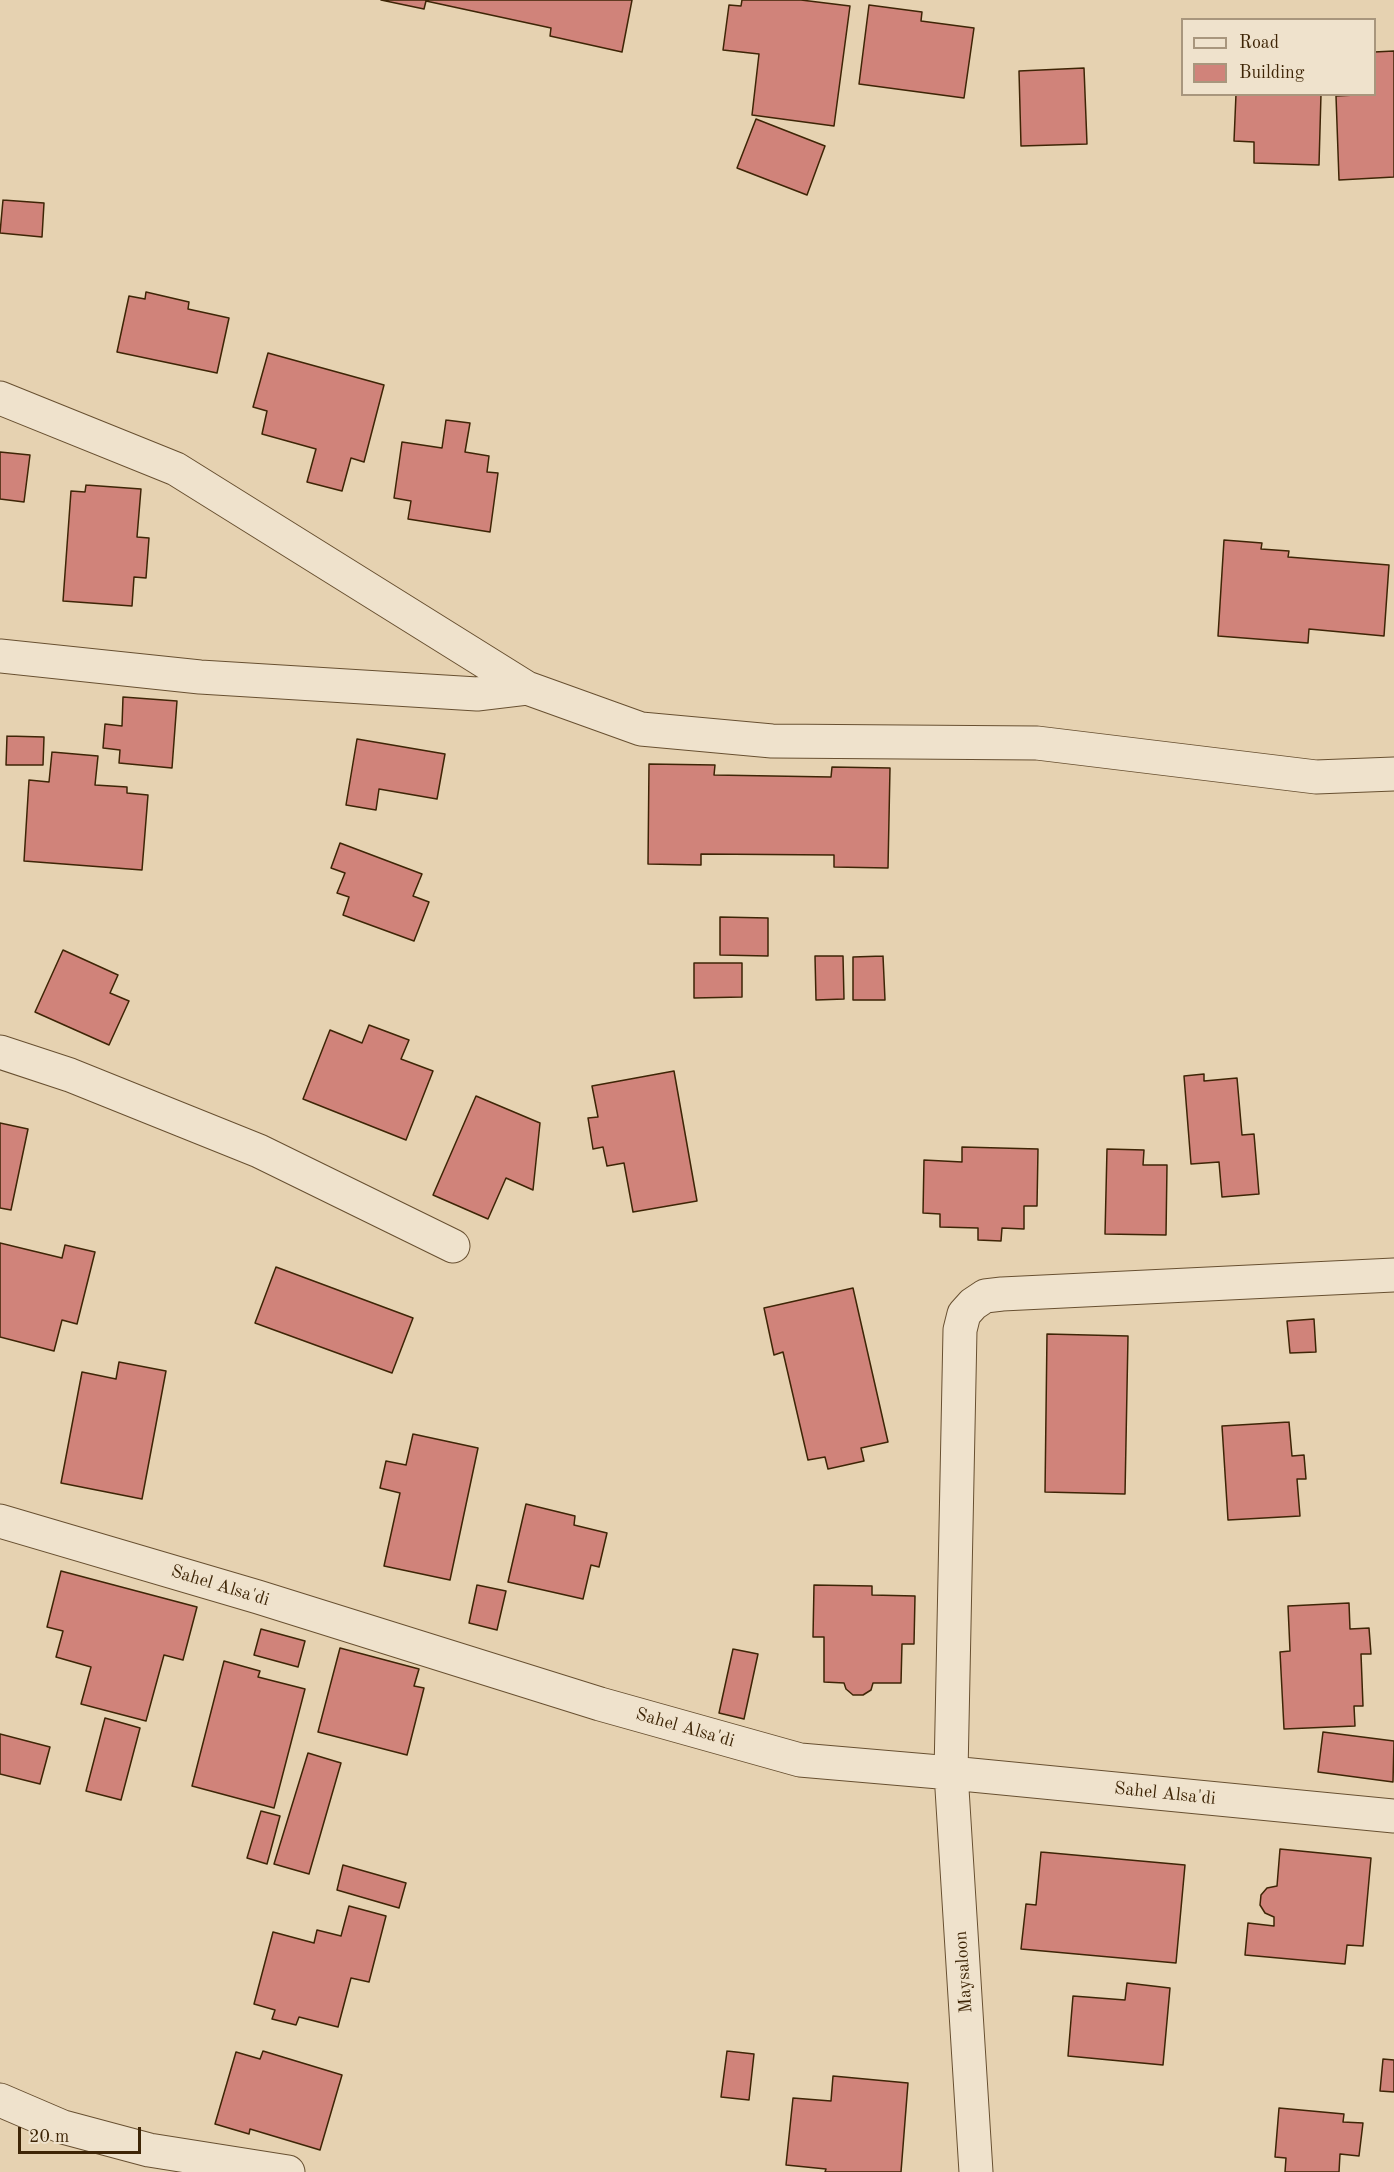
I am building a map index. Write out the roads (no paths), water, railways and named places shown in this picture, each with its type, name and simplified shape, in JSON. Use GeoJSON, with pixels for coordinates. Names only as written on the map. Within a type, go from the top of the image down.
{"type":"FeatureCollection","features":[{"type":"Feature","properties":{"kind":"street"},"geometry":{"type":"LineString","coordinates":[[0,398],[176,469],[526,688],[641,729],[772,741],[1038,742],[1316,777],[1394,774]]}},
{"type":"Feature","properties":{"kind":"street"},"geometry":{"type":"LineString","coordinates":[[0,656],[200,676],[477,694],[526,688]]}},
{"type":"Feature","properties":{"kind":"street"},"geometry":{"type":"LineString","coordinates":[[0,1052],[70,1075],[259,1151],[453,1246]]}},
{"type":"Feature","properties":{"kind":"street","name":"Maysaloon"},"geometry":{"type":"LineString","coordinates":[[976,2172],[951,1773],[960,1330],[964,1314],[985,1296],[1002,1294],[1394,1275]]}},
{"type":"Feature","properties":{"kind":"street","name":"Sahel Alsa'di"},"geometry":{"type":"LineString","coordinates":[[0,1521],[269,1600],[600,1704],[800,1760],[1394,1816]]}},
{"type":"Feature","properties":{"kind":"street"},"geometry":{"type":"LineString","coordinates":[[0,2100],[63,2127],[148,2150],[288,2172]]}}]}
